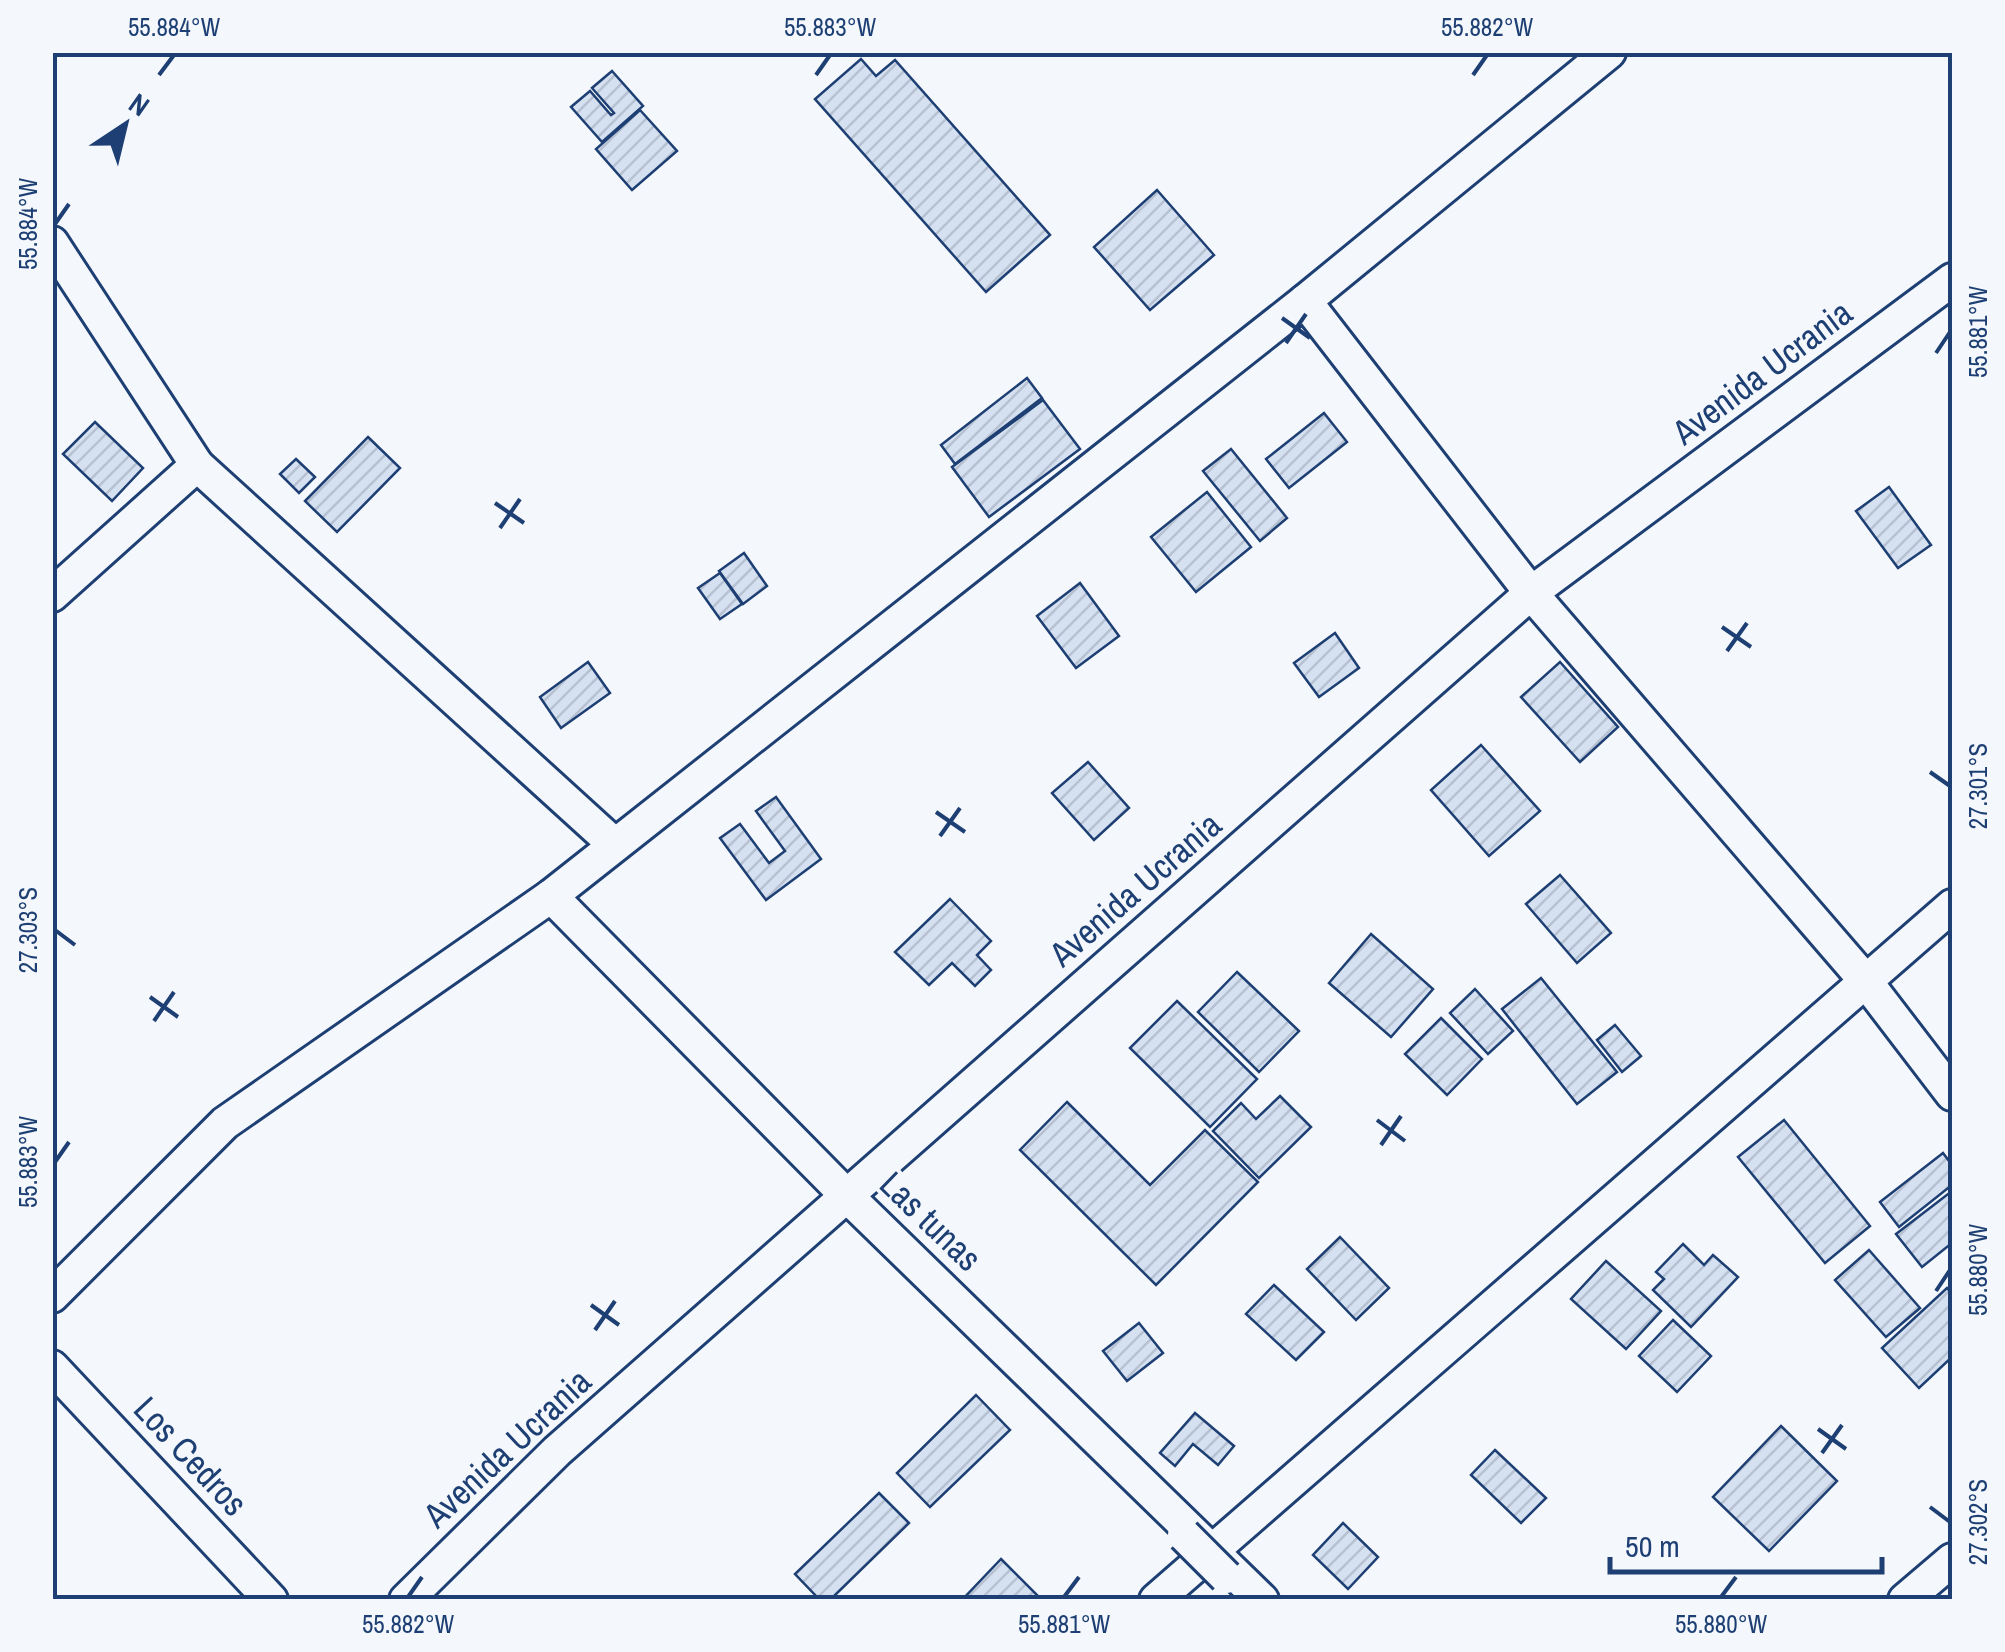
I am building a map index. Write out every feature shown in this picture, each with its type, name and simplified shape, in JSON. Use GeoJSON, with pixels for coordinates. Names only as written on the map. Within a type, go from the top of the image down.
{"type":"FeatureCollection","features":[{"type":"Feature","properties":{"kind":"street"},"geometry":{"type":"LineString","coordinates":[[52,1296],[225,1123],[550,896],[1305,301],[1609,52]]}},
{"type":"Feature","properties":{"kind":"street"},"geometry":{"type":"LineString","coordinates":[[52,243],[197,465],[615,845]]}},
{"type":"Feature","properties":{"kind":"street","name":"Avenida Ucrania"},"geometry":{"type":"LineString","coordinates":[[406,1600],[557,1452],[1532,594],[1952,280]]}},
{"type":"Feature","properties":{"kind":"street"},"geometry":{"type":"LineString","coordinates":[[1305,301],[1532,594],[1864,979],[1952,1094]]}},
{"type":"Feature","properties":{"kind":"street"},"geometry":{"type":"LineString","coordinates":[[52,596],[197,465]]}},
{"type":"Feature","properties":{"kind":"street","name":"Las tunas"},"geometry":{"type":"LineString","coordinates":[[550,896],[1208,1554],[1262,1600]]}},
{"type":"Feature","properties":{"kind":"street"},"geometry":{"type":"LineString","coordinates":[[1156,1600],[1952,906]]}},
{"type":"Feature","properties":{"kind":"street","name":"Los Cedros"},"geometry":{"type":"LineString","coordinates":[[52,1367],[272,1600]]}},
{"type":"Feature","properties":{"kind":"street"},"geometry":{"type":"LineString","coordinates":[[1904,1600],[1952,1560]]}},
{"type":"Feature","properties":{"kind":"building"},"geometry":{"type":"Polygon","coordinates":[[[861,59],[876,76],[895,60],[1050,235],[986,292],[815,99],[861,59]]]}},
{"type":"Feature","properties":{"kind":"building"},"geometry":{"type":"Polygon","coordinates":[[[612,71],[643,106],[602,142],[571,107],[590,91],[611,115],[614,113],[592,88],[612,71]]]}},
{"type":"Feature","properties":{"kind":"building"},"geometry":{"type":"Polygon","coordinates":[[[640,110],[677,151],[632,190],[596,149],[640,110]]]}},
{"type":"Feature","properties":{"kind":"building"},"geometry":{"type":"Polygon","coordinates":[[[1157,190],[1214,255],[1150,310],[1094,247],[1157,190]]]}},
{"type":"Feature","properties":{"kind":"building"},"geometry":{"type":"Polygon","coordinates":[[[1027,378],[1042,398],[955,464],[941,445],[1027,378]]]}},
{"type":"Feature","properties":{"kind":"building"},"geometry":{"type":"Polygon","coordinates":[[[1043,400],[1080,449],[989,517],[952,467],[1043,400]]]}},
{"type":"Feature","properties":{"kind":"building"},"geometry":{"type":"Polygon","coordinates":[[[1324,413],[1347,442],[1289,488],[1266,459],[1324,413]]]}},
{"type":"Feature","properties":{"kind":"building"},"geometry":{"type":"Polygon","coordinates":[[[95,422],[143,468],[112,501],[63,454],[95,422]]]}},
{"type":"Feature","properties":{"kind":"building"},"geometry":{"type":"Polygon","coordinates":[[[368,437],[400,468],[337,532],[305,501],[368,437]]]}},
{"type":"Feature","properties":{"kind":"building"},"geometry":{"type":"Polygon","coordinates":[[[1231,449],[1287,518],[1260,541],[1203,471],[1231,449]]]}},
{"type":"Feature","properties":{"kind":"building"},"geometry":{"type":"Polygon","coordinates":[[[296,459],[315,477],[299,493],[280,474],[296,459]]]}},
{"type":"Feature","properties":{"kind":"building"},"geometry":{"type":"Polygon","coordinates":[[[1889,487],[1931,545],[1898,568],[1856,511],[1889,487]]]}},
{"type":"Feature","properties":{"kind":"building"},"geometry":{"type":"Polygon","coordinates":[[[1207,492],[1251,547],[1196,592],[1151,537],[1207,492]]]}},
{"type":"Feature","properties":{"kind":"building"},"geometry":{"type":"Polygon","coordinates":[[[744,553],[767,586],[743,604],[719,571],[744,553]]]}},
{"type":"Feature","properties":{"kind":"building"},"geometry":{"type":"Polygon","coordinates":[[[720,573],[742,604],[720,619],[698,588],[720,573]]]}},
{"type":"Feature","properties":{"kind":"building"},"geometry":{"type":"Polygon","coordinates":[[[1080,583],[1119,636],[1076,668],[1037,616],[1080,583]]]}},
{"type":"Feature","properties":{"kind":"building"},"geometry":{"type":"Polygon","coordinates":[[[1335,633],[1359,668],[1319,697],[1294,663],[1335,633]]]}},
{"type":"Feature","properties":{"kind":"building"},"geometry":{"type":"Polygon","coordinates":[[[588,662],[610,693],[561,728],[540,697],[588,662]]]}},
{"type":"Feature","properties":{"kind":"building"},"geometry":{"type":"Polygon","coordinates":[[[1560,662],[1618,727],[1580,762],[1521,697],[1560,662]]]}},
{"type":"Feature","properties":{"kind":"building"},"geometry":{"type":"Polygon","coordinates":[[[1481,745],[1540,811],[1489,856],[1431,790],[1481,745]]]}},
{"type":"Feature","properties":{"kind":"building"},"geometry":{"type":"Polygon","coordinates":[[[1088,762],[1129,808],[1094,840],[1052,793],[1088,762]]]}},
{"type":"Feature","properties":{"kind":"building"},"geometry":{"type":"Polygon","coordinates":[[[776,797],[821,859],[766,900],[720,838],[740,824],[769,863],[785,851],[756,811],[776,797]]]}},
{"type":"Feature","properties":{"kind":"building"},"geometry":{"type":"Polygon","coordinates":[[[1560,875],[1611,933],[1577,963],[1526,904],[1560,875]]]}},
{"type":"Feature","properties":{"kind":"building"},"geometry":{"type":"Polygon","coordinates":[[[950,899],[991,941],[977,955],[991,970],[975,986],[952,963],[929,985],[895,952],[950,899]]]}},
{"type":"Feature","properties":{"kind":"building"},"geometry":{"type":"Polygon","coordinates":[[[1371,934],[1433,989],[1391,1037],[1329,983],[1371,934]]]}},
{"type":"Feature","properties":{"kind":"building"},"geometry":{"type":"Polygon","coordinates":[[[1237,972],[1299,1031],[1259,1072],[1198,1012],[1237,972]]]}},
{"type":"Feature","properties":{"kind":"building"},"geometry":{"type":"Polygon","coordinates":[[[1541,978],[1617,1072],[1577,1104],[1502,1009],[1541,978]]]}},
{"type":"Feature","properties":{"kind":"building"},"geometry":{"type":"Polygon","coordinates":[[[1475,989],[1513,1031],[1488,1054],[1450,1013],[1475,989]]]}},
{"type":"Feature","properties":{"kind":"building"},"geometry":{"type":"Polygon","coordinates":[[[1177,1001],[1257,1079],[1210,1127],[1130,1048],[1177,1001]]]}},
{"type":"Feature","properties":{"kind":"building"},"geometry":{"type":"Polygon","coordinates":[[[1441,1018],[1482,1059],[1447,1095],[1405,1054],[1441,1018]]]}},
{"type":"Feature","properties":{"kind":"building"},"geometry":{"type":"Polygon","coordinates":[[[1615,1025],[1641,1056],[1622,1072],[1597,1040],[1615,1025]]]}},
{"type":"Feature","properties":{"kind":"building"},"geometry":{"type":"Polygon","coordinates":[[[1280,1096],[1311,1127],[1259,1178],[1213,1131],[1241,1103],[1256,1119],[1280,1096]]]}},
{"type":"Feature","properties":{"kind":"building"},"geometry":{"type":"Polygon","coordinates":[[[1067,1102],[1150,1185],[1205,1130],[1258,1182],[1156,1285],[1020,1150],[1067,1102]]]}},
{"type":"Feature","properties":{"kind":"building"},"geometry":{"type":"Polygon","coordinates":[[[1784,1120],[1870,1226],[1825,1263],[1738,1157],[1784,1120]]]}},
{"type":"Feature","properties":{"kind":"building"},"geometry":{"type":"Polygon","coordinates":[[[1943,1153],[1952,1165],[1952,1185],[1899,1227],[1880,1202],[1943,1153]]]}},
{"type":"Feature","properties":{"kind":"building"},"geometry":{"type":"Polygon","coordinates":[[[1952,1191],[1952,1243],[1922,1267],[1896,1234],[1952,1191]]]}},
{"type":"Feature","properties":{"kind":"building"},"geometry":{"type":"Polygon","coordinates":[[[1340,1237],[1389,1288],[1356,1320],[1307,1269],[1340,1237]]]}},
{"type":"Feature","properties":{"kind":"building"},"geometry":{"type":"Polygon","coordinates":[[[1683,1244],[1704,1265],[1713,1255],[1738,1277],[1691,1327],[1653,1290],[1664,1279],[1656,1272],[1683,1244]]]}},
{"type":"Feature","properties":{"kind":"building"},"geometry":{"type":"Polygon","coordinates":[[[1869,1250],[1920,1308],[1886,1337],[1835,1280],[1869,1250]]]}},
{"type":"Feature","properties":{"kind":"building"},"geometry":{"type":"Polygon","coordinates":[[[1606,1261],[1661,1311],[1626,1349],[1571,1299],[1606,1261]]]}},
{"type":"Feature","properties":{"kind":"building"},"geometry":{"type":"Polygon","coordinates":[[[1274,1285],[1324,1332],[1296,1360],[1246,1314],[1274,1285]]]}},
{"type":"Feature","properties":{"kind":"building"},"geometry":{"type":"Polygon","coordinates":[[[1947,1288],[1952,1293],[1952,1357],[1919,1388],[1882,1348],[1947,1288]]]}},
{"type":"Feature","properties":{"kind":"building"},"geometry":{"type":"Polygon","coordinates":[[[1673,1320],[1711,1356],[1677,1392],[1639,1356],[1673,1320]]]}},
{"type":"Feature","properties":{"kind":"building"},"geometry":{"type":"Polygon","coordinates":[[[1139,1323],[1163,1353],[1127,1381],[1103,1351],[1139,1323]]]}},
{"type":"Feature","properties":{"kind":"building"},"geometry":{"type":"Polygon","coordinates":[[[976,1395],[1010,1430],[930,1507],[897,1473],[976,1395]]]}},
{"type":"Feature","properties":{"kind":"building"},"geometry":{"type":"Polygon","coordinates":[[[1195,1413],[1234,1446],[1218,1465],[1193,1444],[1175,1466],[1160,1453],[1195,1413]]]}},
{"type":"Feature","properties":{"kind":"building"},"geometry":{"type":"Polygon","coordinates":[[[1781,1426],[1837,1481],[1769,1551],[1713,1497],[1781,1426]]]}},
{"type":"Feature","properties":{"kind":"building"},"geometry":{"type":"Polygon","coordinates":[[[1495,1450],[1546,1498],[1521,1523],[1471,1475],[1495,1450]]]}},
{"type":"Feature","properties":{"kind":"building"},"geometry":{"type":"Polygon","coordinates":[[[879,1493],[909,1523],[830,1600],[820,1600],[795,1574],[879,1493]]]}},
{"type":"Feature","properties":{"kind":"building"},"geometry":{"type":"Polygon","coordinates":[[[1343,1523],[1378,1557],[1348,1589],[1313,1555],[1343,1523]]]}},
{"type":"Feature","properties":{"kind":"building"},"geometry":{"type":"Polygon","coordinates":[[[1001,1559],[1042,1600],[962,1600],[1001,1559]]]}}]}
